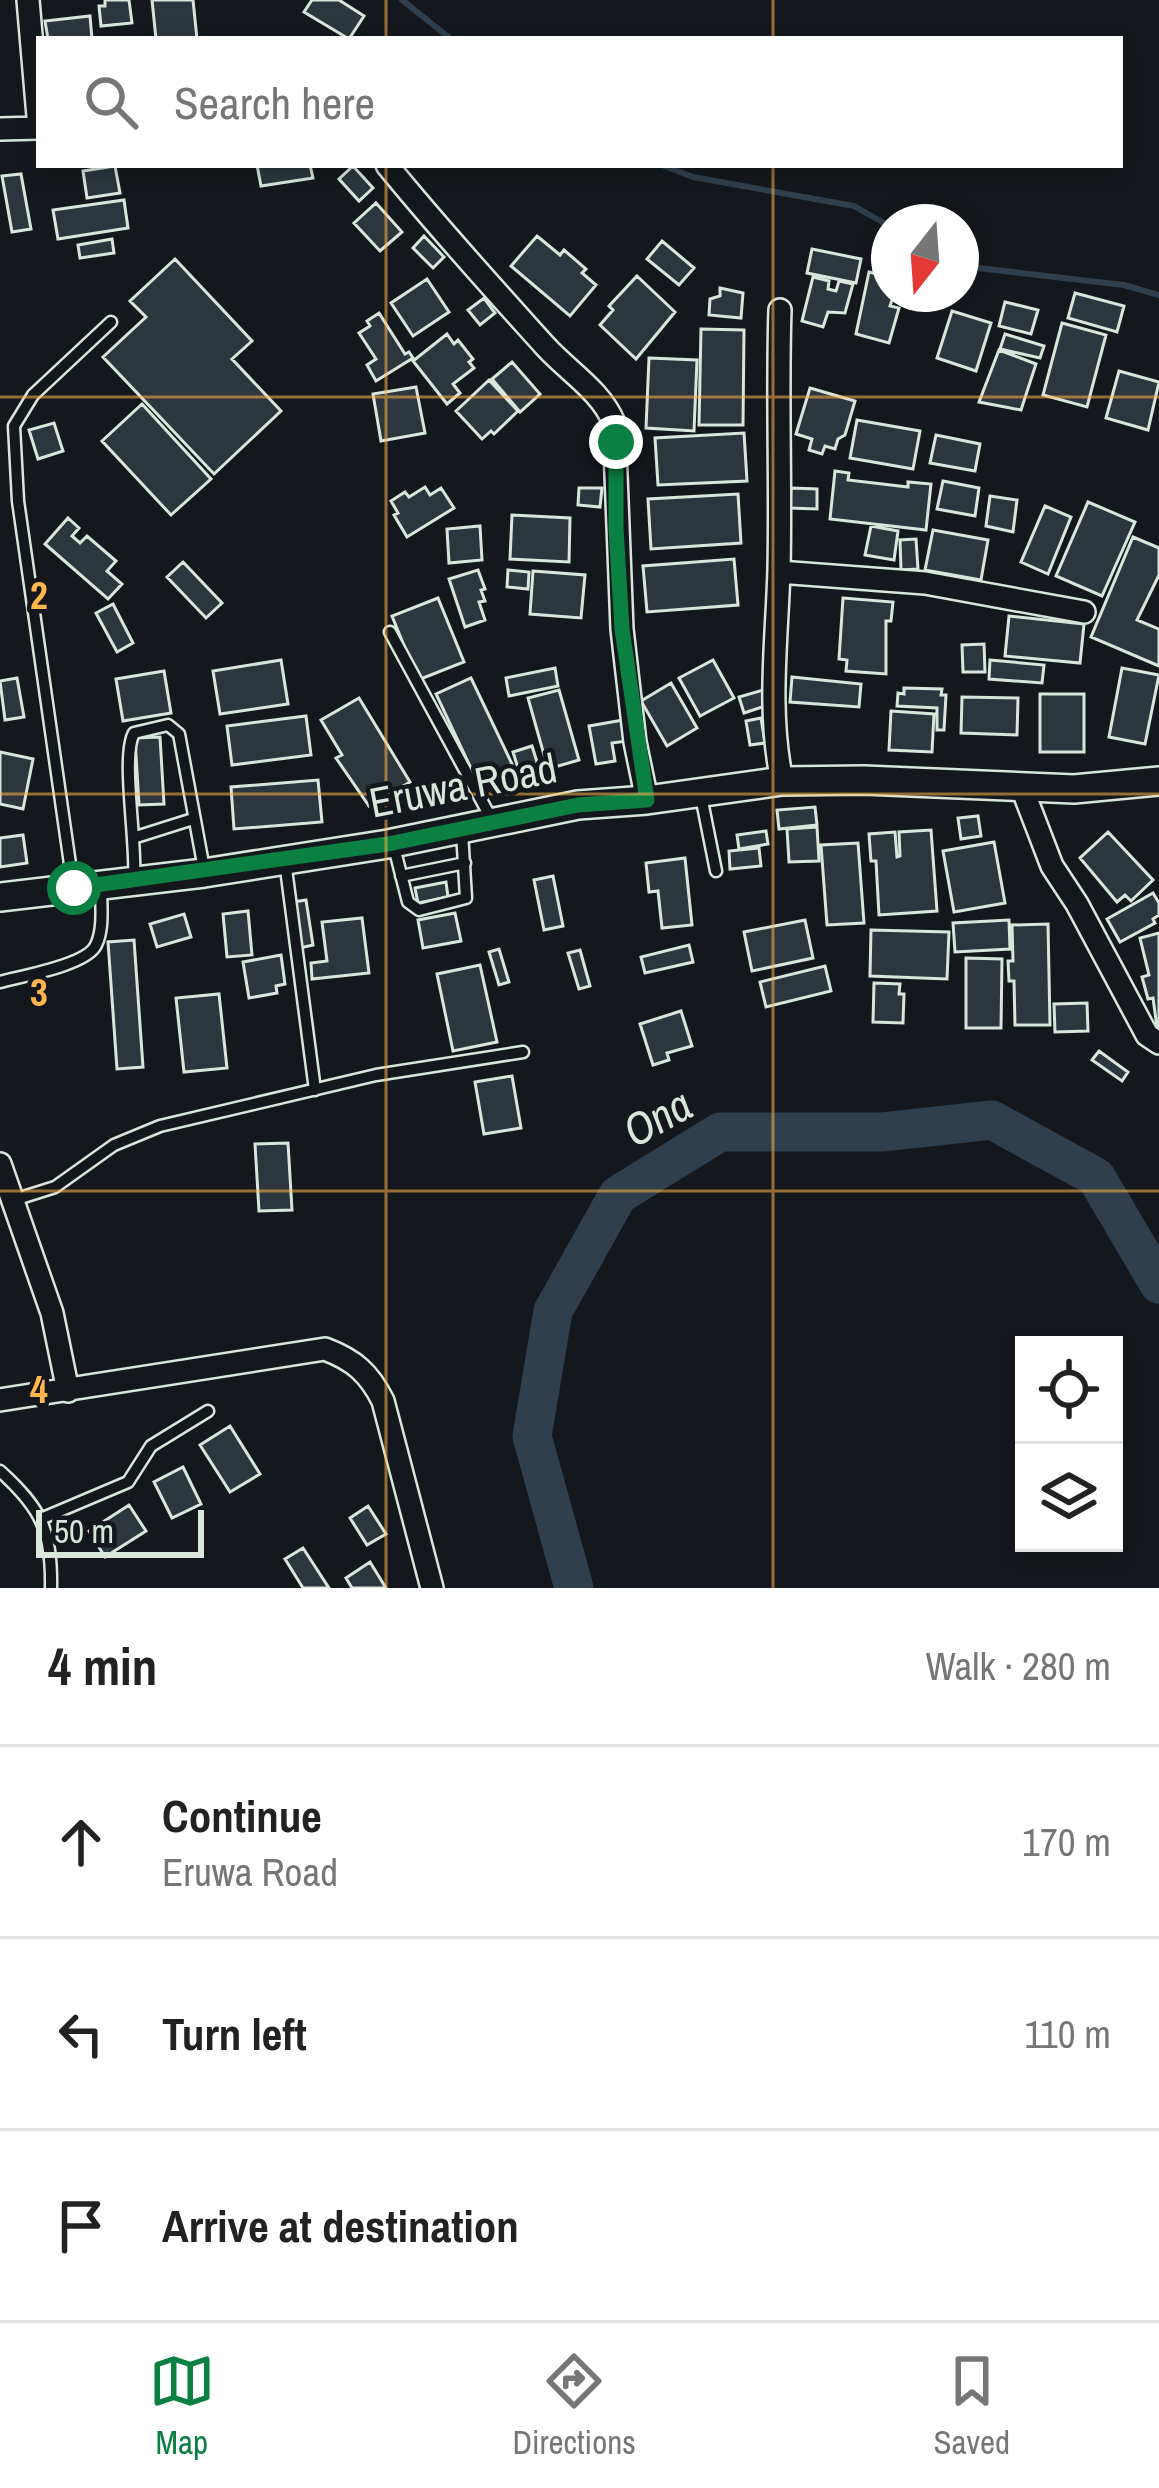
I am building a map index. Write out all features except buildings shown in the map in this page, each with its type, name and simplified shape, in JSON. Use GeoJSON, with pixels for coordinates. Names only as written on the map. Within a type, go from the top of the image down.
{"type":"FeatureCollection","features":[{"type":"Feature","properties":{"kind":"main road","name":"Eruwa Road"},"geometry":{"type":"LineString","coordinates":[[0,897],[205,873],[393,843],[578,805],[782,781],[1022,788],[1102,788],[1159,781]]}},
{"type":"Feature","properties":{"kind":"street"},"geometry":{"type":"LineString","coordinates":[[28,0],[36,93]]}},
{"type":"Feature","properties":{"kind":"street"},"geometry":{"type":"LineString","coordinates":[[0,129],[36,128]]}},
{"type":"Feature","properties":{"kind":"street"},"geometry":{"type":"LineString","coordinates":[[389,168],[449,242],[610,411],[616,442],[622,629],[647,800]]}},
{"type":"Feature","properties":{"kind":"street"},"geometry":{"type":"LineString","coordinates":[[780,310],[779,572],[772,716],[782,781]]}},
{"type":"Feature","properties":{"kind":"street"},"geometry":{"type":"LineString","coordinates":[[779,572],[926,584],[1084,612]]}},
{"type":"Feature","properties":{"kind":"street"},"geometry":{"type":"LineString","coordinates":[[1022,788],[1052,866],[1078,904],[1147,1035],[1159,1042]]}},
{"type":"Feature","properties":{"kind":"street"},"geometry":{"type":"LineString","coordinates":[[0,1164],[52,1313],[68,1391]]}},
{"type":"Feature","properties":{"kind":"street"},"geometry":{"type":"LineString","coordinates":[[0,1400],[325,1349],[351,1359],[373,1379],[383,1401],[432,1588]]}},
{"type":"Feature","properties":{"kind":"lane"},"geometry":{"type":"LineString","coordinates":[[0,982],[80,959],[94,951],[99,938],[17,501],[14,426],[33,395],[111,322]]}},
{"type":"Feature","properties":{"kind":"lane"},"geometry":{"type":"LineString","coordinates":[[390,632],[492,821]]}},
{"type":"Feature","properties":{"kind":"lane"},"geometry":{"type":"LineString","coordinates":[[134,880],[136,837],[127,749],[134,733],[168,725],[179,734],[205,873]]}},
{"type":"Feature","properties":{"kind":"lane"},"geometry":{"type":"LineString","coordinates":[[700,793],[716,871]]}},
{"type":"Feature","properties":{"kind":"lane"},"geometry":{"type":"LineString","coordinates":[[136,837],[194,819]]}},
{"type":"Feature","properties":{"kind":"lane"},"geometry":{"type":"LineString","coordinates":[[393,843],[408,902],[419,910],[466,898],[462,828]]}},
{"type":"Feature","properties":{"kind":"lane"},"geometry":{"type":"LineString","coordinates":[[285,859],[315,1090]]}},
{"type":"Feature","properties":{"kind":"lane"},"geometry":{"type":"LineString","coordinates":[[401,876],[465,863]]}},
{"type":"Feature","properties":{"kind":"lane"},"geometry":{"type":"LineString","coordinates":[[13,1201],[55,1187],[134,1134],[376,1075],[523,1052]]}},
{"type":"Feature","properties":{"kind":"lane"},"geometry":{"type":"LineString","coordinates":[[43,1518],[128,1482],[151,1446],[208,1411]]}},
{"type":"Feature","properties":{"kind":"lane"},"geometry":{"type":"LineString","coordinates":[[0,1471],[43,1518],[52,1556],[51,1588]]}},
{"type":"Feature","properties":{"kind":"waterway"},"geometry":{"type":"LineString","coordinates":[[402,0],[447,36]]}},
{"type":"Feature","properties":{"kind":"waterway"},"geometry":{"type":"LineString","coordinates":[[670,168],[693,177],[854,206],[871,216]]}},
{"type":"Feature","properties":{"kind":"waterway"},"geometry":{"type":"LineString","coordinates":[[979,268],[1124,285],[1159,295]]}},
{"type":"Feature","properties":{"kind":"waterway","name":"Ona"},"geometry":{"type":"LineString","coordinates":[[574,1588],[532,1436],[553,1311],[618,1195],[720,1132],[882,1132],[992,1120],[1096,1177],[1159,1284]]}},
{"type":"Feature","properties":{"kind":"route"},"geometry":{"type":"LineString","coordinates":[[74,888],[388,844],[578,805],[647,800],[622,629],[616,442]]}}]}
